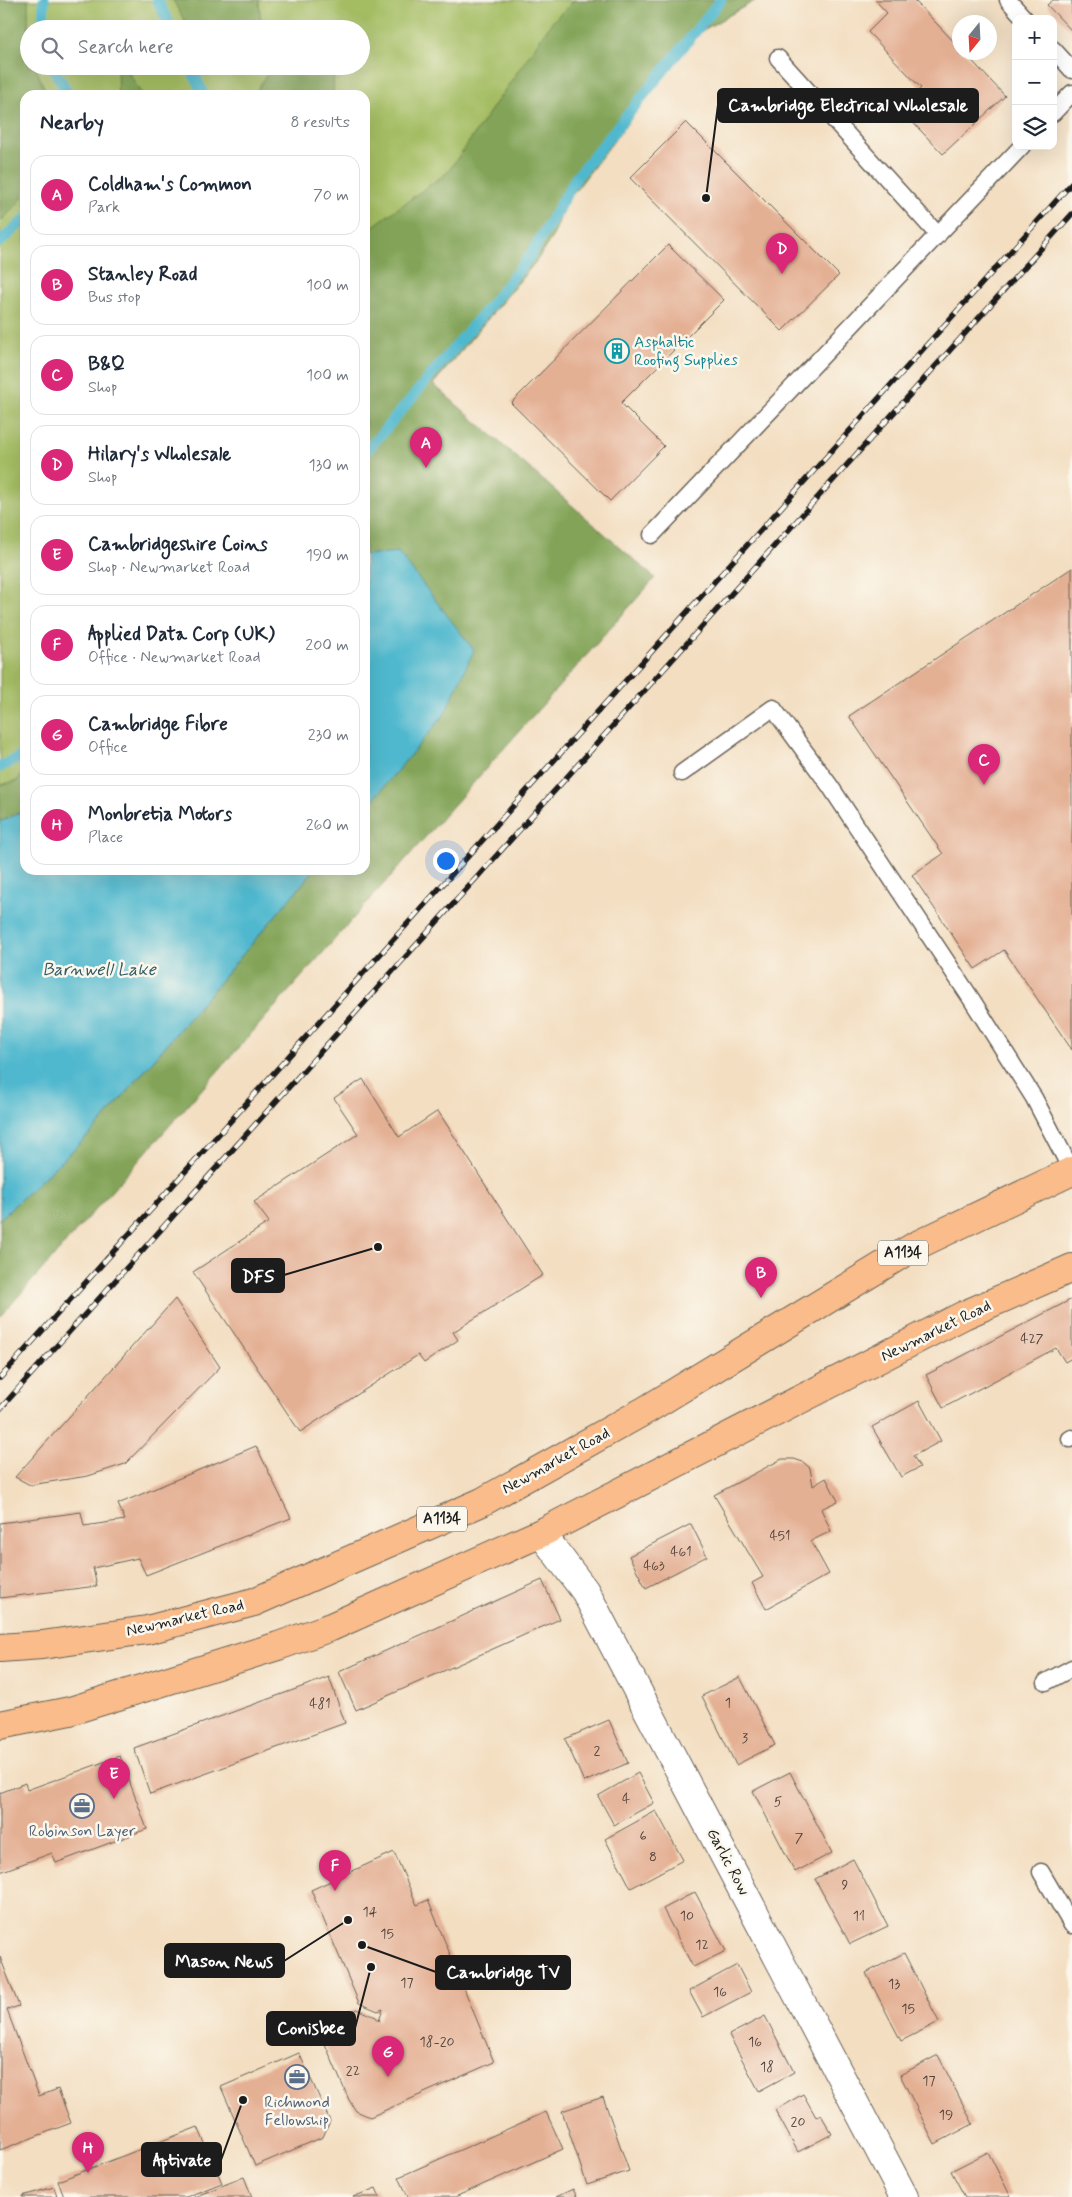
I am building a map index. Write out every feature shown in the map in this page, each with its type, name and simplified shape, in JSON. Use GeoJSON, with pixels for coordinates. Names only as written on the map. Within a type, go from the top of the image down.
{"type":"FeatureCollection","features":[{"type":"Feature","properties":{"kind":"main road","name":"Newmarket Road"},"geometry":{"type":"LineString","coordinates":[[0,1648],[42,1645],[147,1630],[254,1602],[482,1502],[646,1410],[915,1246],[1072,1171]]}},
{"type":"Feature","properties":{"kind":"main road","name":"Newmarket Road"},"geometry":{"type":"LineString","coordinates":[[0,1725],[70,1711],[313,1633],[541,1533],[964,1315],[1072,1268]]}},
{"type":"Feature","properties":{"kind":"street","name":"Garlic Row"},"geometry":{"type":"LineString","coordinates":[[541,1533],[585,1591],[904,2197]]}},
{"type":"Feature","properties":{"kind":"lane"},"geometry":{"type":"LineString","coordinates":[[1008,0],[1021,15]]}},
{"type":"Feature","properties":{"kind":"lane"},"geometry":{"type":"LineString","coordinates":[[1057,54],[1072,70]]}},
{"type":"Feature","properties":{"kind":"lane"},"geometry":{"type":"LineString","coordinates":[[778,58],[938,235]]}},
{"type":"Feature","properties":{"kind":"lane"},"geometry":{"type":"LineString","coordinates":[[1057,109],[1072,93]]}},
{"type":"Feature","properties":{"kind":"lane"},"geometry":{"type":"LineString","coordinates":[[652,535],[1018,150]]}},
{"type":"Feature","properties":{"kind":"lane"},"geometry":{"type":"LineString","coordinates":[[682,773],[773,708],[830,786],[970,997],[1034,1098],[1072,1171]]}},
{"type":"Feature","properties":{"kind":"lane"},"geometry":{"type":"LineString","coordinates":[[1046,1682],[1072,1668]]}},
{"type":"Feature","properties":{"kind":"lane"},"geometry":{"type":"LineString","coordinates":[[1041,1872],[1072,1925]]}},
{"type":"Feature","properties":{"kind":"green space"},"geometry":{"type":"Polygon","coordinates":[[[0,0],[756,0],[696,34],[565,204],[554,234],[537,260],[433,384],[565,585],[444,715],[474,650],[398,552],[370,555],[370,90],[20,90],[20,812],[0,822],[0,0]]]}},
{"type":"Feature","properties":{"kind":"green space"},"geometry":{"type":"Polygon","coordinates":[[[0,0],[28,0],[28,20],[20,20],[20,75],[39,75],[45,90],[20,90],[20,201],[0,222],[0,0]]]}},
{"type":"Feature","properties":{"kind":"green space"},"geometry":{"type":"Polygon","coordinates":[[[173,0],[259,0],[260,20],[184,20],[173,0]]]}},
{"type":"Feature","properties":{"kind":"green space"},"geometry":{"type":"Polygon","coordinates":[[[574,0],[756,0],[696,34],[565,204],[554,234],[537,260],[433,384],[655,578],[0,1317],[0,1219],[97,1127],[310,875],[370,875],[370,803],[444,715],[398,552],[370,555],[370,228],[448,172],[552,22],[574,0]]]}},
{"type":"Feature","properties":{"kind":"green space"},"geometry":{"type":"Polygon","coordinates":[[[117,75],[130,75],[139,90],[118,90],[117,75]]]}},
{"type":"Feature","properties":{"kind":"green space"},"geometry":{"type":"Polygon","coordinates":[[[266,75],[334,75],[333,90],[257,90],[266,75]]]}},
{"type":"Feature","properties":{"kind":"green space"},"geometry":{"type":"Polygon","coordinates":[[[20,776],[20,812],[0,822],[0,785],[17,781],[20,776]]]}},
{"type":"Feature","properties":{"kind":"water"},"geometry":{"type":"Polygon","coordinates":[[[398,552],[474,650],[444,715],[370,803],[370,555],[398,552]]]}},
{"type":"Feature","properties":{"kind":"water","name":"Barnwell Lake"},"geometry":{"type":"Polygon","coordinates":[[[20,812],[20,875],[310,875],[97,1127],[0,1219],[0,822],[20,812]]]}},
{"type":"Feature","properties":{"kind":"building"},"geometry":{"type":"Polygon","coordinates":[[[875,0],[914,0],[952,40],[952,60],[971,60],[1005,96],[943,154],[900,109],[921,88],[868,32],[887,13],[875,0]]]}},
{"type":"Feature","properties":{"kind":"building"},"geometry":{"type":"Polygon","coordinates":[[[1053,0],[1072,0],[1072,31],[1057,15],[1047,5],[1053,0]]]}},
{"type":"Feature","properties":{"kind":"building"},"geometry":{"type":"Polygon","coordinates":[[[686,122],[839,275],[782,331],[630,178],[686,122]]]}},
{"type":"Feature","properties":{"kind":"building","name":"Asphaltic Roofing Supplies"},"geometry":{"type":"Polygon","coordinates":[[[668,245],[724,300],[621,403],[664,446],[610,501],[511,403],[668,245]]]}},
{"type":"Feature","properties":{"kind":"building"},"geometry":{"type":"Polygon","coordinates":[[[1072,568],[1072,1050],[1004,950],[975,969],[912,875],[943,854],[849,716],[1072,568]]]}},
{"type":"Feature","properties":{"kind":"building"},"geometry":{"type":"Polygon","coordinates":[[[363,1079],[399,1137],[438,1111],[543,1275],[453,1332],[458,1340],[424,1363],[418,1355],[300,1432],[193,1272],[269,1222],[254,1202],[358,1134],[334,1098],[363,1079]]]}},
{"type":"Feature","properties":{"kind":"building"},"geometry":{"type":"Polygon","coordinates":[[[175,1299],[220,1367],[125,1464],[88,1476],[30,1485],[15,1477],[175,1299]]]}},
{"type":"Feature","properties":{"kind":"building"},"geometry":{"type":"Polygon","coordinates":[[[1072,1299],[1072,1358],[1065,1362],[1056,1348],[943,1408],[926,1375],[1072,1299]]]}},
{"type":"Feature","properties":{"kind":"building"},"geometry":{"type":"Polygon","coordinates":[[[919,1401],[941,1441],[913,1456],[920,1467],[901,1477],[872,1427],[919,1401]]]}},
{"type":"Feature","properties":{"kind":"building"},"geometry":{"type":"Polygon","coordinates":[[[256,1446],[291,1518],[146,1575],[138,1558],[93,1568],[97,1586],[0,1598],[0,1523],[81,1512],[84,1526],[125,1520],[118,1504],[256,1446]]]}},
{"type":"Feature","properties":{"kind":"building"},"geometry":{"type":"Polygon","coordinates":[[[782,1459],[794,1459],[803,1462],[810,1468],[813,1486],[826,1478],[838,1501],[821,1509],[831,1531],[811,1541],[829,1574],[766,1609],[752,1583],[763,1577],[714,1495],[782,1459]]]}},
{"type":"Feature","properties":{"kind":"building"},"geometry":{"type":"Polygon","coordinates":[[[691,1524],[707,1556],[646,1588],[629,1556],[691,1524]]]}},
{"type":"Feature","properties":{"kind":"building"},"geometry":{"type":"Polygon","coordinates":[[[542,1580],[560,1619],[356,1710],[339,1672],[542,1580]]]}},
{"type":"Feature","properties":{"kind":"building"},"geometry":{"type":"Polygon","coordinates":[[[329,1677],[345,1723],[150,1794],[134,1748],[329,1677]]]}},
{"type":"Feature","properties":{"kind":"building"},"geometry":{"type":"Polygon","coordinates":[[[740,1677],[775,1745],[736,1765],[702,1696],[740,1677]]]}},
{"type":"Feature","properties":{"kind":"building"},"geometry":{"type":"Polygon","coordinates":[[[609,1720],[628,1763],[584,1782],[565,1739],[609,1720]]]}},
{"type":"Feature","properties":{"kind":"building"},"geometry":{"type":"Polygon","coordinates":[[[120,1756],[147,1829],[56,1863],[52,1853],[0,1872],[0,1793],[25,1783],[27,1790],[120,1756]]]}},
{"type":"Feature","properties":{"kind":"building"},"geometry":{"type":"Polygon","coordinates":[[[790,1772],[832,1853],[795,1872],[753,1791],[790,1772]]]}},
{"type":"Feature","properties":{"kind":"building"},"geometry":{"type":"Polygon","coordinates":[[[638,1773],[654,1803],[614,1825],[598,1796],[638,1773]]]}},
{"type":"Feature","properties":{"kind":"building"},"geometry":{"type":"Polygon","coordinates":[[[656,1811],[683,1860],[631,1888],[605,1839],[656,1811]]]}},
{"type":"Feature","properties":{"kind":"building"},"geometry":{"type":"Polygon","coordinates":[[[394,1852],[417,1905],[428,1900],[494,2062],[370,2117],[356,2111],[349,2100],[319,2030],[324,2022],[357,2009],[376,2017],[379,2021],[383,2009],[378,2011],[359,2003],[311,1890],[394,1852]]]}},
{"type":"Feature","properties":{"kind":"building"},"geometry":{"type":"Polygon","coordinates":[[[853,1859],[888,1926],[850,1944],[815,1879],[853,1859]]]}},
{"type":"Feature","properties":{"kind":"building"},"geometry":{"type":"Polygon","coordinates":[[[695,1892],[726,1951],[693,1967],[663,1909],[695,1892]]]}},
{"type":"Feature","properties":{"kind":"building"},"geometry":{"type":"Polygon","coordinates":[[[904,1953],[939,2022],[901,2041],[866,1973],[904,1953]]]}},
{"type":"Feature","properties":{"kind":"building"},"geometry":{"type":"Polygon","coordinates":[[[0,1957],[19,2006],[7,2010],[39,2096],[58,2089],[71,2123],[0,2150],[0,1957]]]}},
{"type":"Feature","properties":{"kind":"building"},"geometry":{"type":"Polygon","coordinates":[[[737,1965],[751,1992],[703,2017],[689,1991],[737,1965]]]}},
{"type":"Feature","properties":{"kind":"building"},"geometry":{"type":"Polygon","coordinates":[[[765,2016],[794,2072],[759,2091],[729,2035],[765,2016]]]}},
{"type":"Feature","properties":{"kind":"building"},"geometry":{"type":"Polygon","coordinates":[[[299,2053],[330,2121],[323,2137],[255,2166],[221,2087],[299,2053]]]}},
{"type":"Feature","properties":{"kind":"building"},"geometry":{"type":"Polygon","coordinates":[[[938,2055],[973,2124],[935,2144],[900,2075],[938,2055]]]}},
{"type":"Feature","properties":{"kind":"building"},"geometry":{"type":"Polygon","coordinates":[[[803,2094],[816,2117],[821,2115],[832,2134],[798,2152],[775,2110],[803,2094]]]}},
{"type":"Feature","properties":{"kind":"building"},"geometry":{"type":"Polygon","coordinates":[[[603,2097],[629,2171],[587,2185],[562,2111],[603,2097]]]}},
{"type":"Feature","properties":{"kind":"building"},"geometry":{"type":"Polygon","coordinates":[[[546,2112],[563,2149],[455,2197],[408,2197],[399,2177],[546,2112]]]}},
{"type":"Feature","properties":{"kind":"building"},"geometry":{"type":"Polygon","coordinates":[[[198,2127],[222,2183],[186,2197],[64,2197],[58,2181],[198,2127]]]}},
{"type":"Feature","properties":{"kind":"building"},"geometry":{"type":"Polygon","coordinates":[[[988,2152],[1011,2197],[965,2197],[951,2171],[988,2152]]]}},
{"type":"Feature","properties":{"kind":"building"},"geometry":{"type":"Polygon","coordinates":[[[244,2177],[252,2197],[194,2197],[244,2177]]]}},
{"type":"Feature","properties":{"kind":"building"},"geometry":{"type":"Polygon","coordinates":[[[54,2187],[57,2197],[22,2197],[22,2196],[54,2187]]]}},
{"type":"Feature","properties":{"kind":"building"},"geometry":{"type":"Polygon","coordinates":[[[376,2188],[380,2197],[353,2197],[376,2188]]]}},
{"type":"Feature","properties":{"kind":"building"},"geometry":{"type":"Polygon","coordinates":[[[573,2189],[577,2197],[556,2197],[573,2189]]]}},
{"type":"Feature","properties":{"kind":"waterway"},"geometry":{"type":"LineString","coordinates":[[43,20],[44,0]]}},
{"type":"Feature","properties":{"kind":"waterway"},"geometry":{"type":"LineString","coordinates":[[157,0],[167,20]]}},
{"type":"Feature","properties":{"kind":"waterway"},"geometry":{"type":"LineString","coordinates":[[370,447],[530,256],[576,178],[721,0]]}},
{"type":"Feature","properties":{"kind":"waterway"},"geometry":{"type":"LineString","coordinates":[[57,75],[66,90]]}},
{"type":"Feature","properties":{"kind":"waterway"},"geometry":{"type":"LineString","coordinates":[[194,75],[202,90]]}},
{"type":"Feature","properties":{"kind":"waterway"},"geometry":{"type":"LineString","coordinates":[[0,242],[20,224]]}},
{"type":"Feature","properties":{"kind":"waterway"},"geometry":{"type":"LineString","coordinates":[[0,767],[20,757]]}},
{"type":"Feature","properties":{"kind":"railway"},"geometry":{"type":"LineString","coordinates":[[0,1378],[1072,183]]}},
{"type":"Feature","properties":{"kind":"railway"},"geometry":{"type":"LineString","coordinates":[[0,1409],[1072,214]]}},
{"type":"Feature","properties":{"kind":"place","name":"Cambridge Electrical Wholesale"},"geometry":{"type":"Point","coordinates":[706,198]}},
{"type":"Feature","properties":{"kind":"place","name":"Hilary's Wholesale"},"geometry":{"type":"Point","coordinates":[782,274]}},
{"type":"Feature","properties":{"kind":"place","name":"Asphaltic Roofing Supplies"},"geometry":{"type":"Point","coordinates":[617,351]}},
{"type":"Feature","properties":{"kind":"place","name":"Coldham's Common"},"geometry":{"type":"Point","coordinates":[426,468]}},
{"type":"Feature","properties":{"kind":"place","name":"B&Q"},"geometry":{"type":"Point","coordinates":[984,785]}},
{"type":"Feature","properties":{"kind":"place","name":"DFS"},"geometry":{"type":"Point","coordinates":[378,1247]}},
{"type":"Feature","properties":{"kind":"place","name":"Stanley Road"},"geometry":{"type":"Point","coordinates":[761,1298]}},
{"type":"Feature","properties":{"kind":"place","name":"Cambridgeshire Coins"},"geometry":{"type":"Point","coordinates":[114,1799]}},
{"type":"Feature","properties":{"kind":"place","name":"Robinson Layer"},"geometry":{"type":"Point","coordinates":[82,1806]}},
{"type":"Feature","properties":{"kind":"place","name":"Applied Data Corp (UK)"},"geometry":{"type":"Point","coordinates":[335,1891]}},
{"type":"Feature","properties":{"kind":"place","name":"Mason News"},"geometry":{"type":"Point","coordinates":[348,1920]}},
{"type":"Feature","properties":{"kind":"place","name":"Cambridge TV"},"geometry":{"type":"Point","coordinates":[362,1945]}},
{"type":"Feature","properties":{"kind":"place","name":"Conisbee"},"geometry":{"type":"Point","coordinates":[371,1967]}},
{"type":"Feature","properties":{"kind":"place","name":"Richmond Fellowship"},"geometry":{"type":"Point","coordinates":[297,2077]}},
{"type":"Feature","properties":{"kind":"place","name":"Cambridge Fibre"},"geometry":{"type":"Point","coordinates":[388,2077]}},
{"type":"Feature","properties":{"kind":"place","name":"Aptivate"},"geometry":{"type":"Point","coordinates":[243,2100]}},
{"type":"Feature","properties":{"kind":"place","name":"Monbretia Motors"},"geometry":{"type":"Point","coordinates":[88,2173]}}]}
